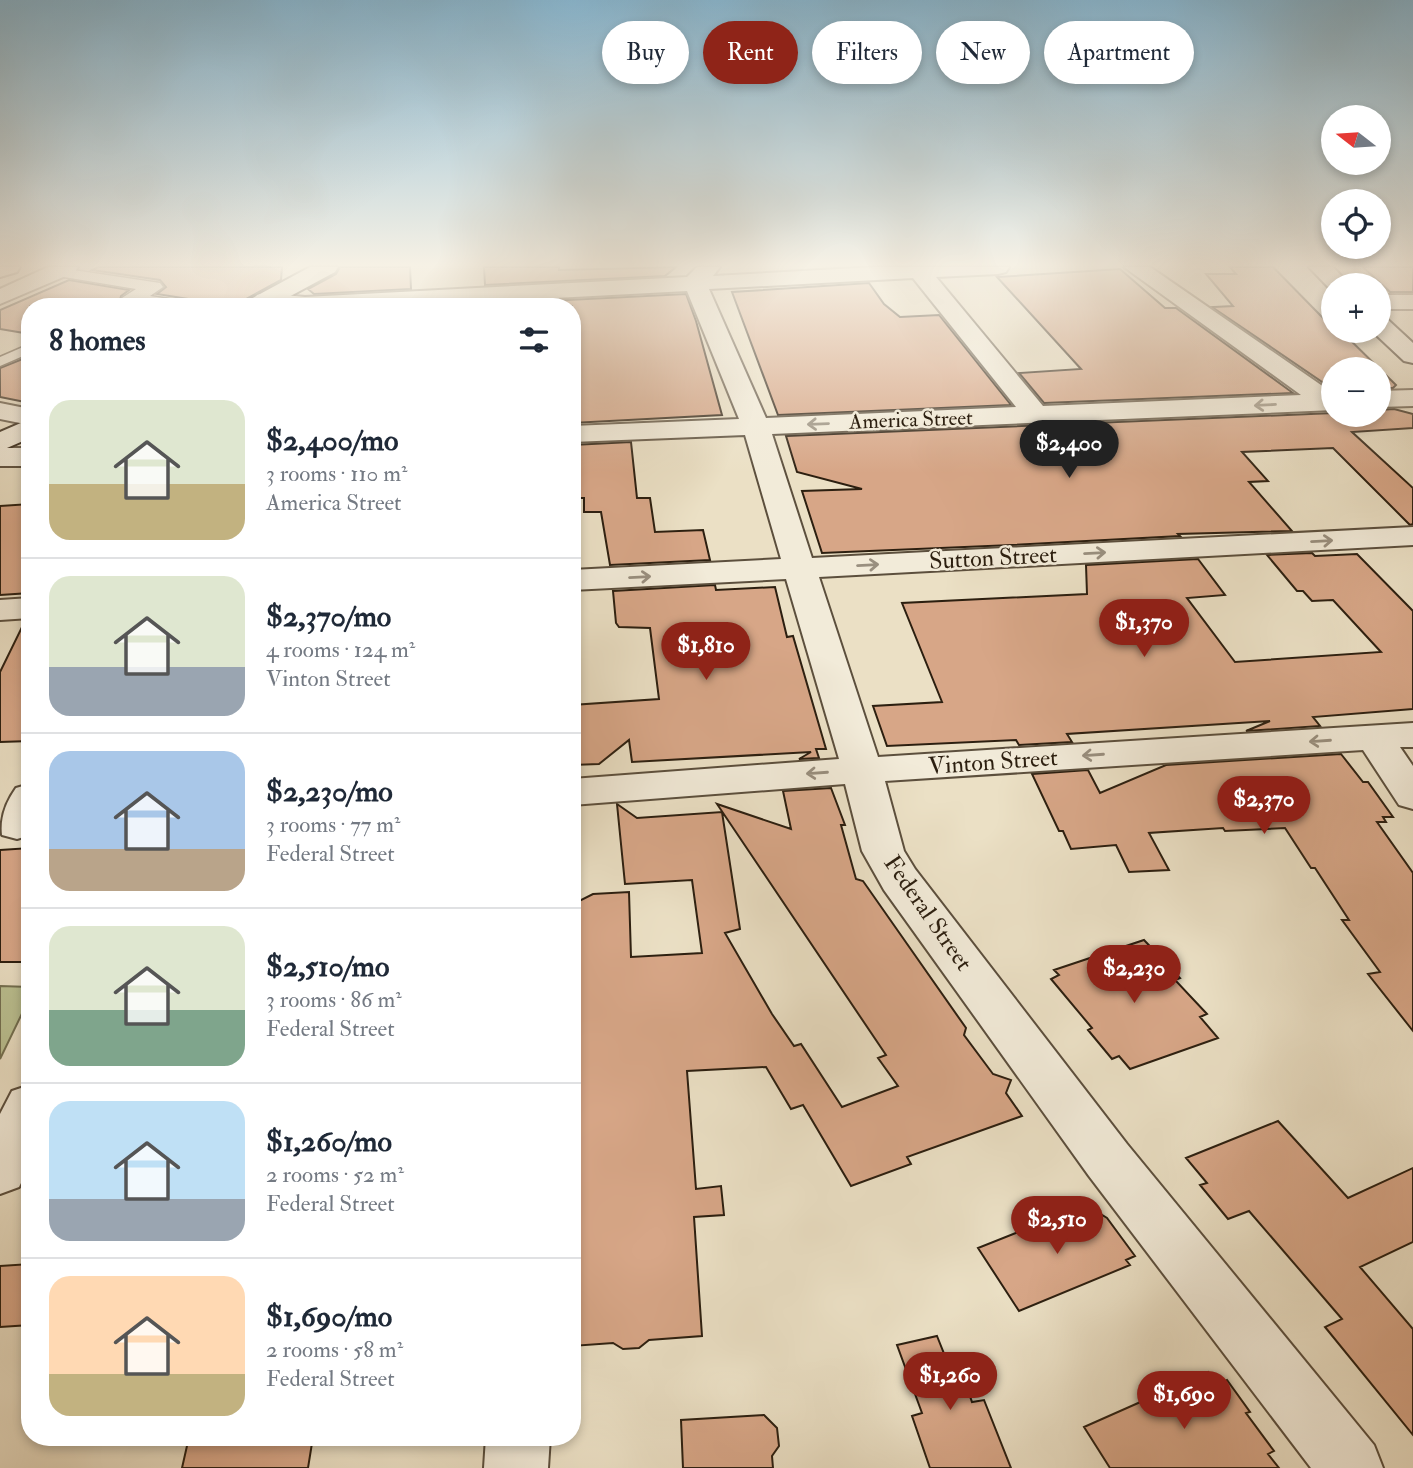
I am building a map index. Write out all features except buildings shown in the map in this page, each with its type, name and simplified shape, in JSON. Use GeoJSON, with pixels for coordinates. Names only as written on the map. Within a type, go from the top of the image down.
{"type":"FeatureCollection","features":[{"type":"Feature","properties":{"kind":"street","name":"Federal Street"},"geometry":{"type":"LineString","coordinates":[[724,336],[756,427],[862,770],[883,851],[899,880],[1108,1160],[1351,1468]]}},
{"type":"Feature","properties":{"kind":"street"},"geometry":{"type":"LineString","coordinates":[[972,336],[1037,415]]}},
{"type":"Feature","properties":{"kind":"street"},"geometry":{"type":"LineString","coordinates":[[1234,336],[1321,396]]}},
{"type":"Feature","properties":{"kind":"street"},"geometry":{"type":"LineString","coordinates":[[1391,336],[1413,356]]}},
{"type":"Feature","properties":{"kind":"street"},"geometry":{"type":"LineString","coordinates":[[1391,399],[1413,398]]}},
{"type":"Feature","properties":{"kind":"street","name":"America Street"},"geometry":{"type":"LineString","coordinates":[[581,434],[1321,402]]}},
{"type":"Feature","properties":{"kind":"street"},"geometry":{"type":"LineString","coordinates":[[0,411],[21,415]]}},
{"type":"Feature","properties":{"kind":"street"},"geometry":{"type":"LineString","coordinates":[[0,443],[21,432]]}},
{"type":"Feature","properties":{"kind":"street"},"geometry":{"type":"LineString","coordinates":[[0,457],[21,457]]}},
{"type":"Feature","properties":{"kind":"street","name":"Sutton Street"},"geometry":{"type":"LineString","coordinates":[[581,580],[1413,536]]}},
{"type":"Feature","properties":{"kind":"street"},"geometry":{"type":"LineString","coordinates":[[0,610],[21,609]]}},
{"type":"Feature","properties":{"kind":"street","name":"Vinton Street"},"geometry":{"type":"LineString","coordinates":[[581,791],[862,770],[1413,735]]}},
{"type":"Feature","properties":{"kind":"street"},"geometry":{"type":"LineString","coordinates":[[1374,737],[1413,796]]}},
{"type":"Feature","properties":{"kind":"street"},"geometry":{"type":"LineString","coordinates":[[0,1171],[21,1126]]}},
{"type":"Feature","properties":{"kind":"street"},"geometry":{"type":"LineString","coordinates":[[516,1468],[517,1446]]}},
{"type":"Feature","properties":{"kind":"lane"},"geometry":{"type":"LineString","coordinates":[[0,362],[21,352]]}},
{"type":"Feature","properties":{"kind":"green space"},"geometry":{"type":"Polygon","coordinates":[[[0,986],[21,987],[21,1016],[0,1059],[0,986]]]}}]}
